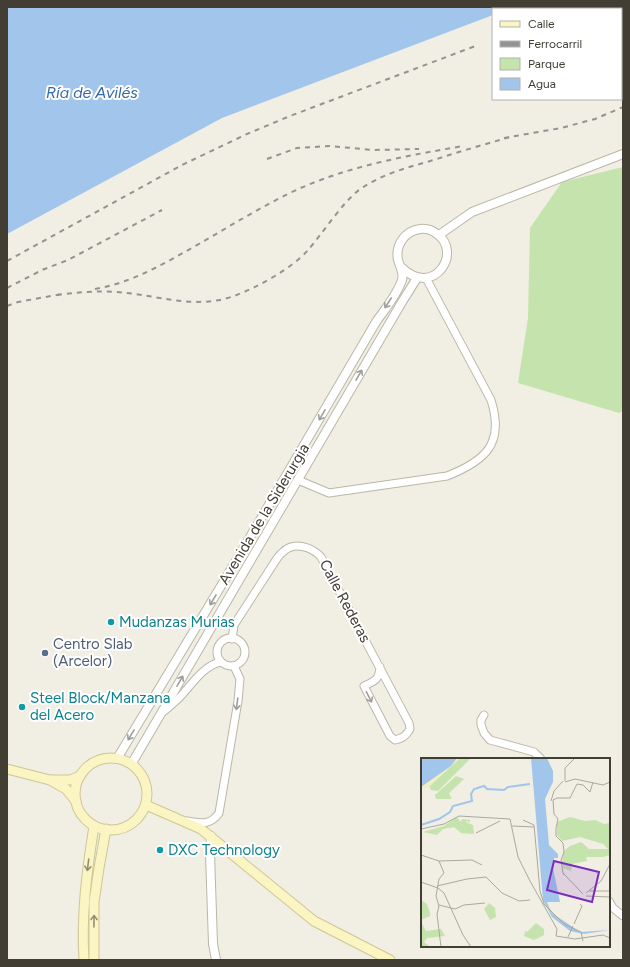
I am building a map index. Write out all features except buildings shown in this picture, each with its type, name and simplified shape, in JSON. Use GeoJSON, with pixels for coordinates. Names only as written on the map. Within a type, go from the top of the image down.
{"type":"FeatureCollection","features":[{"type":"Feature","properties":{"kind":"main road"},"geometry":{"type":"LineString","coordinates":[[118,757],[132,763],[145,780],[147,792],[146,805],[138,818],[126,827],[106,829],[94,826],[83,815],[77,802],[76,787],[80,776],[92,763],[102,759],[118,757]]}},
{"type":"Feature","properties":{"kind":"main road"},"geometry":{"type":"LineString","coordinates":[[7,769],[50,780],[70,780],[80,776]]}},
{"type":"Feature","properties":{"kind":"main road"},"geometry":{"type":"LineString","coordinates":[[50,780],[66,789],[77,802]]}},
{"type":"Feature","properties":{"kind":"main road"},"geometry":{"type":"LineString","coordinates":[[146,805],[201,829],[314,921],[390,960]]}},
{"type":"Feature","properties":{"kind":"main road"},"geometry":{"type":"LineString","coordinates":[[84,960],[84,901],[94,826]]}},
{"type":"Feature","properties":{"kind":"main road"},"geometry":{"type":"LineString","coordinates":[[94,960],[94,902],[106,829]]}},
{"type":"Feature","properties":{"kind":"street"},"geometry":{"type":"LineString","coordinates":[[439,235],[472,212],[623,154]]}},
{"type":"Feature","properties":{"kind":"street"},"geometry":{"type":"LineString","coordinates":[[422,228],[431,230],[439,235],[444,242],[447,251],[446,261],[442,269],[434,275],[421,278],[409,274],[402,268],[398,260],[398,251],[400,242],[406,235],[413,230],[422,228]]}},
{"type":"Feature","properties":{"kind":"street","name":"Avenida de la Siderurgia"},"geometry":{"type":"LineString","coordinates":[[118,757],[235,563],[395,292],[402,279],[402,268]]}},
{"type":"Feature","properties":{"kind":"street"},"geometry":{"type":"LineString","coordinates":[[298,480],[329,494],[447,476],[465,469],[489,450],[494,438],[496,425],[495,412],[491,400],[421,278]]}},
{"type":"Feature","properties":{"kind":"street","name":"Avenida de la Siderurgia"},"geometry":{"type":"LineString","coordinates":[[132,763],[408,291],[421,278]]}},
{"type":"Feature","properties":{"kind":"street","name":"Calle Rederas"},"geometry":{"type":"LineString","coordinates":[[232,638],[234,625],[276,560],[283,551],[288,548],[301,546],[315,551],[322,557],[409,723],[410,729],[407,735],[395,740],[390,736],[364,686],[376,681],[380,676],[380,668]]}},
{"type":"Feature","properties":{"kind":"street"},"geometry":{"type":"LineString","coordinates":[[232,638],[239,640],[243,645],[245,652],[244,658],[240,663],[234,666],[227,666],[218,656],[218,650],[220,644],[232,638]]}},
{"type":"Feature","properties":{"kind":"street"},"geometry":{"type":"LineString","coordinates":[[160,714],[208,667],[215,663],[222,662]]}},
{"type":"Feature","properties":{"kind":"street"},"geometry":{"type":"LineString","coordinates":[[177,818],[198,823],[208,823],[215,819],[218,814],[238,701],[240,679],[234,666]]}},
{"type":"Feature","properties":{"kind":"street"},"geometry":{"type":"LineString","coordinates":[[484,715],[481,720],[481,725],[484,733],[490,740],[534,752],[540,758]]}},
{"type":"Feature","properties":{"kind":"street"},"geometry":{"type":"LineString","coordinates":[[211,836],[210,854],[213,944],[216,960]]}},
{"type":"Feature","properties":{"kind":"street"},"geometry":{"type":"LineString","coordinates":[[610,903],[613,908],[623,916]]}},
{"type":"Feature","properties":{"kind":"green space"},"geometry":{"type":"Polygon","coordinates":[[[623,167],[623,411],[619,413],[518,383],[528,318],[530,228],[562,182],[623,167]]]}},
{"type":"Feature","properties":{"kind":"water","name":"Ría de Avilés"},"geometry":{"type":"Polygon","coordinates":[[[7,7],[586,7],[492,8],[492,15],[222,118],[7,234],[7,7]]]}},
{"type":"Feature","properties":{"kind":"railway"},"geometry":{"type":"LineString","coordinates":[[7,261],[182,165],[247,134],[290,116],[478,45]]}},
{"type":"Feature","properties":{"kind":"railway"},"geometry":{"type":"LineString","coordinates":[[504,138],[561,128],[595,119],[623,107]]}},
{"type":"Feature","properties":{"kind":"railway"},"geometry":{"type":"LineString","coordinates":[[57,295],[83,292],[110,292],[194,302],[221,300],[234,296],[274,277],[293,264],[314,243],[346,202],[368,184],[397,171],[510,137]]}},
{"type":"Feature","properties":{"kind":"railway"},"geometry":{"type":"LineString","coordinates":[[267,159],[297,148],[330,146],[373,150],[419,149]]}},
{"type":"Feature","properties":{"kind":"railway"},"geometry":{"type":"LineString","coordinates":[[95,289],[120,283],[156,268],[268,204],[324,179],[346,171],[392,159],[463,146]]}},
{"type":"Feature","properties":{"kind":"railway"},"geometry":{"type":"LineString","coordinates":[[7,288],[42,270],[68,260],[162,210]]}},
{"type":"Feature","properties":{"kind":"railway"},"geometry":{"type":"LineString","coordinates":[[7,306],[18,302],[62,294]]}},
{"type":"Feature","properties":{"kind":"place","name":"Mudanzas Murias"},"geometry":{"type":"Point","coordinates":[111,622]}},
{"type":"Feature","properties":{"kind":"place","name":"Centro Slab (Arcelor)"},"geometry":{"type":"Point","coordinates":[45,653]}},
{"type":"Feature","properties":{"kind":"place","name":"Steel Block/Manzana del Acero"},"geometry":{"type":"Point","coordinates":[22,707]}},
{"type":"Feature","properties":{"kind":"place","name":"DXC Technology"},"geometry":{"type":"Point","coordinates":[160,850]}}]}
